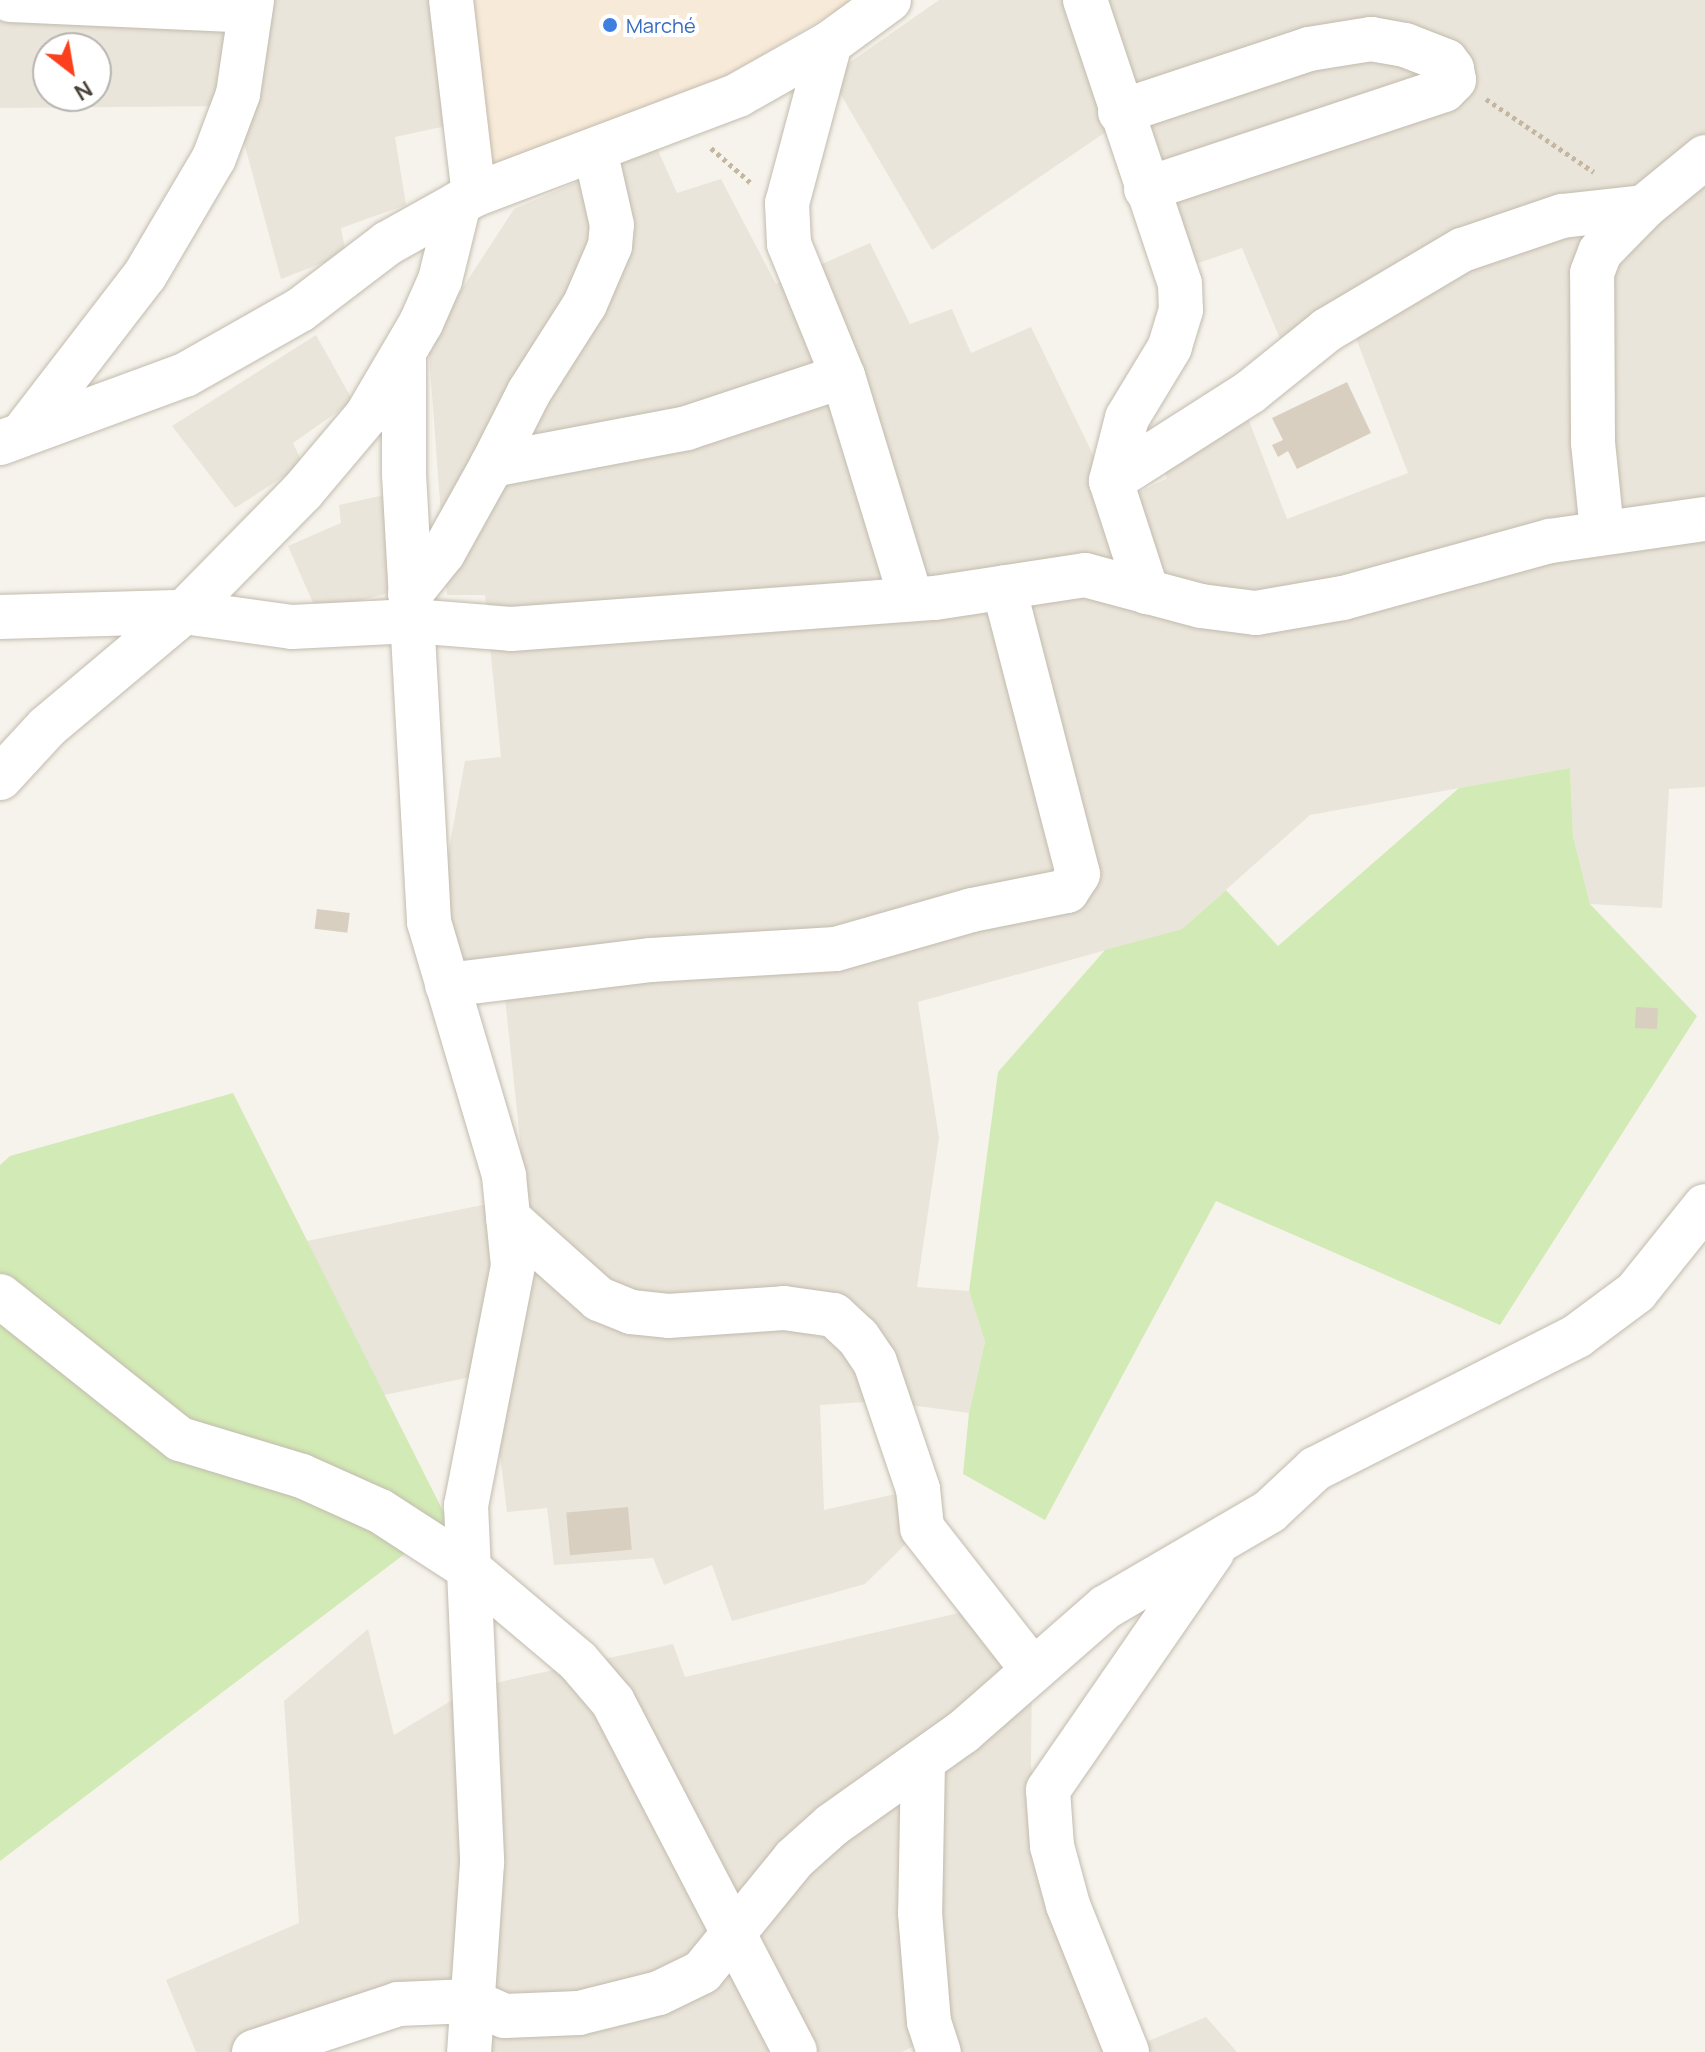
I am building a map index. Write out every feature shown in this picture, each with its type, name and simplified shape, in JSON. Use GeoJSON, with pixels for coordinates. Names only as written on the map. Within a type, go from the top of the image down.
{"type":"FeatureCollection","features":[{"type":"Feature","properties":{"kind":"street"},"geometry":{"type":"LineString","coordinates":[[10,0],[251,6],[238,94],[214,158],[145,275],[11,438]]}},
{"type":"Feature","properties":{"kind":"street"},"geometry":{"type":"LineString","coordinates":[[0,778],[47,727],[184,612],[302,492],[367,415],[404,360],[440,280],[467,199],[451,0]]}},
{"type":"Feature","properties":{"kind":"street"},"geometry":{"type":"LineString","coordinates":[[11,438],[185,375],[300,310],[388,243],[467,199],[738,95],[830,43],[889,0]]}},
{"type":"Feature","properties":{"kind":"street"},"geometry":{"type":"LineString","coordinates":[[1085,0],[1180,284],[1181,310],[1170,347],[1127,418],[1111,481],[1147,592]]}},
{"type":"Feature","properties":{"kind":"street"},"geometry":{"type":"LineString","coordinates":[[1120,112],[1309,49],[1371,39],[1446,61],[1454,80],[1444,90],[1146,189]]}},
{"type":"Feature","properties":{"kind":"street"},"geometry":{"type":"LineString","coordinates":[[830,43],[787,203],[789,244],[843,376],[911,599]]}},
{"type":"Feature","properties":{"kind":"street"},"geometry":{"type":"LineString","coordinates":[[411,608],[450,543],[529,392],[585,304],[610,246],[612,225],[595,150]]}},
{"type":"Feature","properties":{"kind":"street"},"geometry":{"type":"LineString","coordinates":[[1602,531],[1593,443],[1592,273],[1600,252],[1635,206],[1705,157]]}},
{"type":"Feature","properties":{"kind":"street"},"geometry":{"type":"LineString","coordinates":[[1111,481],[1250,392],[1327,330],[1462,250],[1562,216],[1635,206]]}},
{"type":"Feature","properties":{"kind":"street"},"geometry":{"type":"LineString","coordinates":[[404,360],[411,608],[429,922],[504,1176],[513,1266],[466,1505],[482,1863],[480,1938],[471,2001],[469,2052]]}},
{"type":"Feature","properties":{"kind":"street"},"geometry":{"type":"LineString","coordinates":[[492,465],[687,428],[843,376]]}},
{"type":"Feature","properties":{"kind":"street"},"geometry":{"type":"LineString","coordinates":[[0,617],[184,612],[292,627],[411,608],[511,629],[911,599],[1085,575],[1147,592],[1256,613],[1343,598],[1602,531],[1705,519]]}},
{"type":"Feature","properties":{"kind":"street"},"geometry":{"type":"LineString","coordinates":[[447,985],[651,960],[836,949],[972,910],[1067,891],[1078,874],[1004,587]]}},
{"type":"Feature","properties":{"kind":"street"},"geometry":{"type":"LineString","coordinates":[[254,2052],[398,2004],[471,2001],[505,2016],[579,2013],[659,1993],[702,1972],[813,1842],[923,1763],[1106,1607],[1270,1511],[1315,1469],[1577,1336],[1636,1292],[1705,1206]]}},
{"type":"Feature","properties":{"kind":"street"},"geometry":{"type":"LineString","coordinates":[[508,1218],[599,1299],[631,1312],[668,1316],[784,1308],[834,1315],[858,1337],[875,1362],[918,1489],[922,1528],[1032,1669]]}},
{"type":"Feature","properties":{"kind":"street"},"geometry":{"type":"LineString","coordinates":[[0,1296],[180,1439],[302,1476],[380,1511],[468,1568],[578,1661],[613,1702],[795,2052]]}},
{"type":"Feature","properties":{"kind":"street"},"geometry":{"type":"LineString","coordinates":[[1127,2052],[1068,1905],[1052,1846],[1048,1790],[1221,1539]]}},
{"type":"Feature","properties":{"kind":"street"},"geometry":{"type":"LineString","coordinates":[[923,1763],[920,1913],[929,2022],[939,2052]]}},
{"type":"Feature","properties":{"kind":"path"},"geometry":{"type":"LineString","coordinates":[[1454,80],[1594,172],[1635,206]]}},
{"type":"Feature","properties":{"kind":"path"},"geometry":{"type":"LineString","coordinates":[[679,118],[744,180],[787,203]]}},
{"type":"Feature","properties":{"kind":"shaded area"},"geometry":{"type":"Polygon","coordinates":[[[0,0],[455,0],[465,122],[395,137],[406,205],[341,228],[346,254],[281,279],[234,106],[112,107],[112,32],[32,32],[32,108],[0,108],[0,0]]]}},
{"type":"Feature","properties":{"kind":"shaded area"},"geometry":{"type":"Polygon","coordinates":[[[455,0],[854,0],[691,97],[477,170],[455,0]]]}},
{"type":"Feature","properties":{"kind":"shaded area"},"geometry":{"type":"Polygon","coordinates":[[[939,0],[1705,0],[1705,787],[1669,789],[1662,908],[1590,904],[1573,836],[1570,768],[1310,815],[1182,929],[918,1002],[939,1138],[917,1287],[969,1291],[985,1342],[969,1413],[881,1401],[820,1405],[824,1510],[918,1489],[922,1528],[865,1584],[732,1621],[712,1565],[664,1585],[653,1558],[554,1565],[547,1508],[507,1512],[490,1373],[384,1395],[307,1241],[526,1196],[503,979],[462,982],[444,876],[465,761],[501,757],[485,595],[447,595],[428,341],[514,209],[657,148],[677,193],[721,179],[776,284],[870,243],[910,324],[952,309],[971,353],[1031,327],[1117,504],[1167,478],[1159,456],[1246,413],[1287,519],[1408,473],[1347,315],[1283,346],[1242,248],[1184,268],[1128,117],[932,250],[834,83],[843,67],[939,0]]]}},
{"type":"Feature","properties":{"kind":"shaded area"},"geometry":{"type":"Polygon","coordinates":[[[316,335],[353,401],[293,443],[303,464],[235,508],[172,426],[316,335]]]}},
{"type":"Feature","properties":{"kind":"shaded area"},"geometry":{"type":"Polygon","coordinates":[[[389,494],[400,590],[317,612],[288,546],[341,523],[339,505],[389,494]]]}},
{"type":"Feature","properties":{"kind":"shaded area"},"geometry":{"type":"Polygon","coordinates":[[[984,1607],[1032,1669],[1031,1765],[1046,1898],[1134,2047],[1206,2017],[1237,2052],[946,2052],[937,2035],[902,2052],[469,2052],[471,2001],[254,2052],[196,2052],[166,1980],[299,1923],[284,1701],[368,1629],[394,1735],[472,1688],[673,1644],[685,1677],[984,1607]]]}},
{"type":"Feature","properties":{"kind":"green space"},"geometry":{"type":"Polygon","coordinates":[[[1570,768],[1573,836],[1590,904],[1697,1016],[1500,1325],[1216,1201],[1045,1520],[963,1474],[969,1413],[985,1342],[969,1291],[998,1072],[1105,950],[1182,929],[1226,890],[1278,946],[1459,788],[1570,768]]]}},
{"type":"Feature","properties":{"kind":"green space"},"geometry":{"type":"Polygon","coordinates":[[[233,1093],[448,1521],[0,1861],[0,1165],[10,1156],[233,1093]]]}},
{"type":"Feature","properties":{"kind":"building"},"geometry":{"type":"Polygon","coordinates":[[[1347,382],[1371,433],[1297,469],[1288,451],[1278,457],[1272,445],[1283,440],[1272,418],[1347,382]]]}},
{"type":"Feature","properties":{"kind":"building"},"geometry":{"type":"Polygon","coordinates":[[[317,909],[350,913],[347,933],[315,929],[317,909]]]}},
{"type":"Feature","properties":{"kind":"building"},"geometry":{"type":"Polygon","coordinates":[[[1636,1007],[1658,1008],[1657,1029],[1635,1028],[1636,1007]]]}},
{"type":"Feature","properties":{"kind":"building"},"geometry":{"type":"Polygon","coordinates":[[[628,1507],[632,1550],[570,1555],[566,1512],[628,1507]]]}},
{"type":"Feature","properties":{"kind":"place","name":"Marché"},"geometry":{"type":"Point","coordinates":[610,25]}}]}
